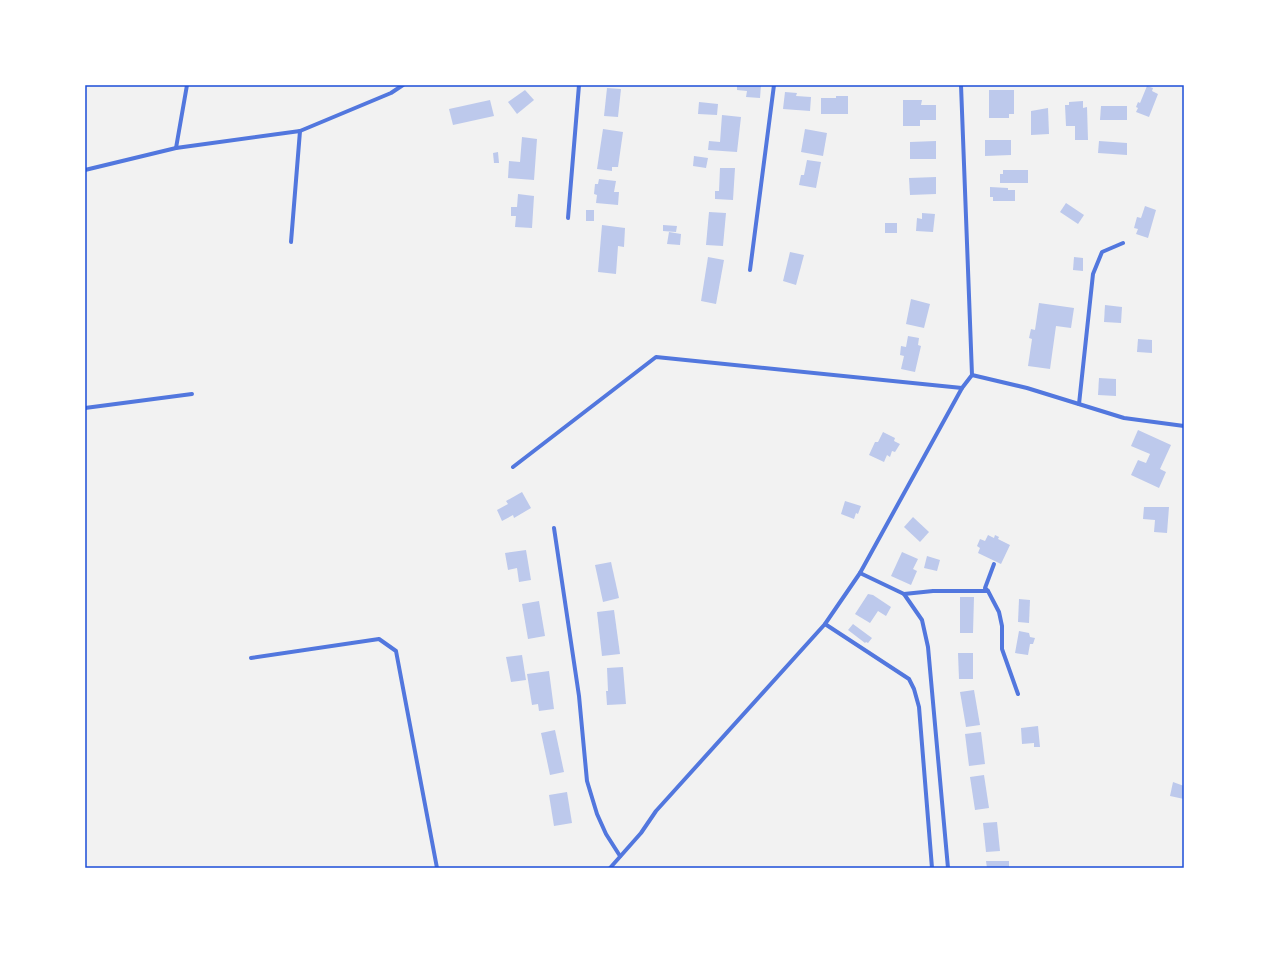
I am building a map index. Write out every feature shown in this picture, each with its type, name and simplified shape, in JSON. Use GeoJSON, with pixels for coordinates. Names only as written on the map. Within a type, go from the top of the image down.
{"type":"FeatureCollection","features":[{"type":"Feature","properties":{"kind":"street"},"geometry":{"type":"LineString","coordinates":[[176,148],[187,85]]}},
{"type":"Feature","properties":{"kind":"street"},"geometry":{"type":"LineString","coordinates":[[85,170],[176,148],[300,132],[391,93],[403,85]]}},
{"type":"Feature","properties":{"kind":"street"},"geometry":{"type":"LineString","coordinates":[[568,218],[579,85]]}},
{"type":"Feature","properties":{"kind":"street"},"geometry":{"type":"LineString","coordinates":[[750,270],[774,85]]}},
{"type":"Feature","properties":{"kind":"street"},"geometry":{"type":"LineString","coordinates":[[610,868],[662,806],[825,624],[860,573],[962,388],[972,375],[961,85]]}},
{"type":"Feature","properties":{"kind":"street"},"geometry":{"type":"LineString","coordinates":[[291,242],[300,132]]}},
{"type":"Feature","properties":{"kind":"street"},"geometry":{"type":"LineString","coordinates":[[1079,404],[1093,274],[1102,252],[1123,243]]}},
{"type":"Feature","properties":{"kind":"street"},"geometry":{"type":"LineString","coordinates":[[513,467],[656,357],[962,388]]}},
{"type":"Feature","properties":{"kind":"street"},"geometry":{"type":"LineString","coordinates":[[972,375],[1027,388],[1124,418],[1184,426]]}},
{"type":"Feature","properties":{"kind":"street"},"geometry":{"type":"LineString","coordinates":[[85,408],[192,394]]}},
{"type":"Feature","properties":{"kind":"street"},"geometry":{"type":"LineString","coordinates":[[554,528],[579,696],[587,781],[597,814],[606,834],[620,856]]}},
{"type":"Feature","properties":{"kind":"street"},"geometry":{"type":"LineString","coordinates":[[994,564],[985,588],[999,612],[1002,626],[1002,649],[1018,694]]}},
{"type":"Feature","properties":{"kind":"street"},"geometry":{"type":"LineString","coordinates":[[860,573],[904,594],[922,620],[928,647],[948,868]]}},
{"type":"Feature","properties":{"kind":"street"},"geometry":{"type":"LineString","coordinates":[[904,594],[933,591],[988,591]]}},
{"type":"Feature","properties":{"kind":"street"},"geometry":{"type":"LineString","coordinates":[[825,624],[909,679],[914,689],[919,707],[932,868]]}},
{"type":"Feature","properties":{"kind":"street"},"geometry":{"type":"LineString","coordinates":[[251,658],[379,639],[396,651],[437,868]]}},
{"type":"Feature","properties":{"kind":"building"},"geometry":{"type":"Polygon","coordinates":[[[737,85],[761,85],[760,98],[746,97],[747,91],[737,90],[737,85]]]}},
{"type":"Feature","properties":{"kind":"building"},"geometry":{"type":"Polygon","coordinates":[[[1147,86],[1153,88],[1152,91],[1158,94],[1149,117],[1136,112],[1138,102],[1140,103],[1147,86]]]}},
{"type":"Feature","properties":{"kind":"building"},"geometry":{"type":"Polygon","coordinates":[[[607,88],[621,89],[618,117],[604,116],[607,88]]]}},
{"type":"Feature","properties":{"kind":"building"},"geometry":{"type":"Polygon","coordinates":[[[525,90],[534,100],[517,114],[508,102],[525,90]]]}},
{"type":"Feature","properties":{"kind":"building"},"geometry":{"type":"Polygon","coordinates":[[[989,90],[1014,90],[1014,114],[1009,114],[1009,118],[989,118],[989,90]]]}},
{"type":"Feature","properties":{"kind":"building"},"geometry":{"type":"Polygon","coordinates":[[[785,92],[797,93],[796,96],[811,97],[810,111],[783,109],[785,92]]]}},
{"type":"Feature","properties":{"kind":"building"},"geometry":{"type":"Polygon","coordinates":[[[836,96],[848,96],[848,114],[821,114],[821,98],[836,98],[836,96]]]}},
{"type":"Feature","properties":{"kind":"building"},"geometry":{"type":"Polygon","coordinates":[[[490,100],[494,116],[453,125],[449,109],[490,100]]]}},
{"type":"Feature","properties":{"kind":"building"},"geometry":{"type":"Polygon","coordinates":[[[903,100],[922,100],[921,105],[936,105],[936,120],[920,120],[920,126],[903,126],[903,100]]]}},
{"type":"Feature","properties":{"kind":"building"},"geometry":{"type":"Polygon","coordinates":[[[1083,101],[1083,108],[1087,107],[1088,140],[1075,140],[1075,126],[1066,126],[1065,105],[1069,105],[1069,102],[1083,101]]]}},
{"type":"Feature","properties":{"kind":"building"},"geometry":{"type":"Polygon","coordinates":[[[699,102],[718,104],[717,115],[698,114],[699,102]]]}},
{"type":"Feature","properties":{"kind":"building"},"geometry":{"type":"Polygon","coordinates":[[[1101,106],[1127,106],[1127,120],[1100,120],[1101,106]]]}},
{"type":"Feature","properties":{"kind":"building"},"geometry":{"type":"Polygon","coordinates":[[[1048,108],[1049,134],[1031,135],[1031,111],[1048,108]]]}},
{"type":"Feature","properties":{"kind":"building"},"geometry":{"type":"Polygon","coordinates":[[[722,115],[741,117],[737,152],[708,150],[709,141],[720,142],[722,115]]]}},
{"type":"Feature","properties":{"kind":"building"},"geometry":{"type":"Polygon","coordinates":[[[603,129],[623,132],[618,167],[612,167],[612,171],[597,169],[603,129]]]}},
{"type":"Feature","properties":{"kind":"building"},"geometry":{"type":"Polygon","coordinates":[[[805,129],[827,133],[823,156],[801,152],[805,129]]]}},
{"type":"Feature","properties":{"kind":"building"},"geometry":{"type":"Polygon","coordinates":[[[522,137],[537,139],[534,180],[508,178],[509,161],[520,162],[522,137]]]}},
{"type":"Feature","properties":{"kind":"building"},"geometry":{"type":"Polygon","coordinates":[[[985,140],[1011,140],[1011,155],[985,156],[985,140]]]}},
{"type":"Feature","properties":{"kind":"building"},"geometry":{"type":"Polygon","coordinates":[[[936,141],[936,159],[910,159],[910,142],[936,141]]]}},
{"type":"Feature","properties":{"kind":"building"},"geometry":{"type":"Polygon","coordinates":[[[1099,141],[1127,143],[1127,155],[1098,153],[1099,141]]]}},
{"type":"Feature","properties":{"kind":"building"},"geometry":{"type":"Polygon","coordinates":[[[498,152],[499,163],[494,163],[493,153],[498,152]]]}},
{"type":"Feature","properties":{"kind":"building"},"geometry":{"type":"Polygon","coordinates":[[[694,156],[708,158],[706,168],[693,166],[694,156]]]}},
{"type":"Feature","properties":{"kind":"building"},"geometry":{"type":"Polygon","coordinates":[[[807,160],[821,162],[816,188],[799,185],[801,175],[804,175],[807,160]]]}},
{"type":"Feature","properties":{"kind":"building"},"geometry":{"type":"Polygon","coordinates":[[[720,168],[735,168],[733,200],[715,199],[715,191],[719,191],[720,168]]]}},
{"type":"Feature","properties":{"kind":"building"},"geometry":{"type":"Polygon","coordinates":[[[1003,170],[1028,170],[1028,183],[1000,183],[1000,174],[1003,174],[1003,170]]]}},
{"type":"Feature","properties":{"kind":"building"},"geometry":{"type":"Polygon","coordinates":[[[936,177],[936,194],[910,195],[909,178],[936,177]]]}},
{"type":"Feature","properties":{"kind":"building"},"geometry":{"type":"Polygon","coordinates":[[[599,179],[616,181],[614,192],[619,192],[618,205],[596,203],[597,195],[594,194],[595,184],[598,184],[599,179]]]}},
{"type":"Feature","properties":{"kind":"building"},"geometry":{"type":"Polygon","coordinates":[[[990,187],[1015,190],[1015,201],[993,201],[993,197],[990,197],[990,187]]]}},
{"type":"Feature","properties":{"kind":"building"},"geometry":{"type":"Polygon","coordinates":[[[518,194],[534,196],[532,228],[515,227],[516,216],[511,216],[511,207],[517,207],[518,194]]]}},
{"type":"Feature","properties":{"kind":"building"},"geometry":{"type":"Polygon","coordinates":[[[1066,203],[1084,215],[1078,224],[1060,212],[1066,203]]]}},
{"type":"Feature","properties":{"kind":"building"},"geometry":{"type":"Polygon","coordinates":[[[1145,206],[1156,210],[1148,238],[1136,234],[1138,229],[1134,228],[1137,217],[1141,218],[1145,206]]]}},
{"type":"Feature","properties":{"kind":"building"},"geometry":{"type":"Polygon","coordinates":[[[586,210],[594,210],[594,221],[586,221],[586,210]]]}},
{"type":"Feature","properties":{"kind":"building"},"geometry":{"type":"Polygon","coordinates":[[[709,212],[726,213],[723,246],[706,245],[709,212]]]}},
{"type":"Feature","properties":{"kind":"building"},"geometry":{"type":"Polygon","coordinates":[[[922,213],[935,214],[933,232],[916,231],[917,218],[922,219],[922,213]]]}},
{"type":"Feature","properties":{"kind":"building"},"geometry":{"type":"Polygon","coordinates":[[[885,223],[897,223],[897,233],[885,233],[885,223]]]}},
{"type":"Feature","properties":{"kind":"building"},"geometry":{"type":"Polygon","coordinates":[[[602,225],[625,228],[624,247],[618,246],[616,274],[598,272],[602,225]]]}},
{"type":"Feature","properties":{"kind":"building"},"geometry":{"type":"Polygon","coordinates":[[[663,225],[677,226],[676,232],[663,231],[663,225]]]}},
{"type":"Feature","properties":{"kind":"building"},"geometry":{"type":"Polygon","coordinates":[[[669,232],[681,234],[680,245],[667,244],[669,232]]]}},
{"type":"Feature","properties":{"kind":"building"},"geometry":{"type":"Polygon","coordinates":[[[790,252],[804,255],[796,285],[783,281],[790,252]]]}},
{"type":"Feature","properties":{"kind":"building"},"geometry":{"type":"Polygon","coordinates":[[[708,257],[724,260],[716,304],[701,301],[708,257]]]}},
{"type":"Feature","properties":{"kind":"building"},"geometry":{"type":"Polygon","coordinates":[[[1074,257],[1083,258],[1083,271],[1073,270],[1074,257]]]}},
{"type":"Feature","properties":{"kind":"building"},"geometry":{"type":"Polygon","coordinates":[[[911,299],[930,304],[924,328],[906,324],[911,299]]]}},
{"type":"Feature","properties":{"kind":"building"},"geometry":{"type":"Polygon","coordinates":[[[1039,303],[1074,308],[1071,328],[1056,326],[1050,369],[1028,366],[1032,339],[1029,338],[1031,329],[1035,330],[1039,303]]]}},
{"type":"Feature","properties":{"kind":"building"},"geometry":{"type":"Polygon","coordinates":[[[1105,305],[1122,307],[1121,323],[1104,322],[1105,305]]]}},
{"type":"Feature","properties":{"kind":"building"},"geometry":{"type":"Polygon","coordinates":[[[908,336],[919,338],[918,345],[921,346],[915,372],[901,369],[904,356],[900,355],[901,346],[906,347],[908,336]]]}},
{"type":"Feature","properties":{"kind":"building"},"geometry":{"type":"Polygon","coordinates":[[[1138,339],[1152,340],[1152,353],[1137,352],[1138,339]]]}},
{"type":"Feature","properties":{"kind":"building"},"geometry":{"type":"Polygon","coordinates":[[[1099,378],[1116,379],[1116,396],[1098,395],[1099,378]]]}},
{"type":"Feature","properties":{"kind":"building"},"geometry":{"type":"Polygon","coordinates":[[[1138,430],[1171,445],[1160,469],[1166,472],[1159,488],[1131,475],[1138,460],[1146,463],[1150,454],[1131,446],[1138,430]]]}},
{"type":"Feature","properties":{"kind":"building"},"geometry":{"type":"Polygon","coordinates":[[[883,432],[895,438],[894,441],[900,444],[895,452],[892,451],[890,457],[887,455],[884,462],[869,455],[875,442],[878,442],[883,432]]]}},
{"type":"Feature","properties":{"kind":"building"},"geometry":{"type":"Polygon","coordinates":[[[522,492],[531,508],[514,518],[513,515],[502,521],[497,510],[508,504],[506,501],[522,492]]]}},
{"type":"Feature","properties":{"kind":"building"},"geometry":{"type":"Polygon","coordinates":[[[845,501],[861,506],[854,519],[841,514],[845,501]]]}},
{"type":"Feature","properties":{"kind":"building"},"geometry":{"type":"Polygon","coordinates":[[[1144,507],[1169,507],[1167,533],[1154,532],[1155,520],[1143,519],[1144,507]]]}},
{"type":"Feature","properties":{"kind":"building"},"geometry":{"type":"Polygon","coordinates":[[[913,517],[929,532],[920,542],[904,527],[913,517]]]}},
{"type":"Feature","properties":{"kind":"building"},"geometry":{"type":"Polygon","coordinates":[[[988,535],[994,538],[995,535],[999,537],[998,539],[1010,545],[1001,564],[978,553],[980,548],[977,546],[980,539],[985,541],[988,535]]]}},
{"type":"Feature","properties":{"kind":"building"},"geometry":{"type":"Polygon","coordinates":[[[526,550],[531,580],[519,582],[517,568],[508,570],[505,553],[526,550]]]}},
{"type":"Feature","properties":{"kind":"building"},"geometry":{"type":"Polygon","coordinates":[[[902,552],[918,559],[913,569],[917,571],[911,585],[891,576],[902,552]]]}},
{"type":"Feature","properties":{"kind":"building"},"geometry":{"type":"Polygon","coordinates":[[[927,556],[940,560],[937,571],[924,568],[927,556]]]}},
{"type":"Feature","properties":{"kind":"building"},"geometry":{"type":"Polygon","coordinates":[[[611,562],[619,598],[603,602],[595,565],[611,562]]]}},
{"type":"Feature","properties":{"kind":"building"},"geometry":{"type":"Polygon","coordinates":[[[868,594],[873,595],[891,607],[886,616],[878,611],[870,623],[855,614],[868,594]]]}},
{"type":"Feature","properties":{"kind":"building"},"geometry":{"type":"Polygon","coordinates":[[[960,597],[974,597],[973,633],[960,633],[960,597]]]}},
{"type":"Feature","properties":{"kind":"building"},"geometry":{"type":"Polygon","coordinates":[[[1019,599],[1030,600],[1029,623],[1018,622],[1019,599]]]}},
{"type":"Feature","properties":{"kind":"building"},"geometry":{"type":"Polygon","coordinates":[[[539,601],[545,636],[528,639],[522,604],[539,601]]]}},
{"type":"Feature","properties":{"kind":"building"},"geometry":{"type":"Polygon","coordinates":[[[614,610],[620,654],[602,656],[597,612],[614,610]]]}},
{"type":"Feature","properties":{"kind":"building"},"geometry":{"type":"Polygon","coordinates":[[[853,624],[872,638],[868,643],[865,643],[848,630],[853,624]]]}},
{"type":"Feature","properties":{"kind":"building"},"geometry":{"type":"Polygon","coordinates":[[[1019,631],[1029,633],[1030,637],[1035,638],[1033,644],[1030,644],[1028,655],[1015,653],[1019,631]]]}},
{"type":"Feature","properties":{"kind":"building"},"geometry":{"type":"Polygon","coordinates":[[[958,653],[973,653],[973,679],[959,679],[958,653]]]}},
{"type":"Feature","properties":{"kind":"building"},"geometry":{"type":"Polygon","coordinates":[[[522,655],[526,680],[511,682],[506,657],[522,655]]]}},
{"type":"Feature","properties":{"kind":"building"},"geometry":{"type":"Polygon","coordinates":[[[623,667],[626,704],[607,705],[607,668],[623,667]]]}},
{"type":"Feature","properties":{"kind":"building"},"geometry":{"type":"Polygon","coordinates":[[[549,671],[554,709],[539,711],[538,704],[532,705],[527,674],[549,671]]]}},
{"type":"Feature","properties":{"kind":"building"},"geometry":{"type":"Polygon","coordinates":[[[974,690],[980,725],[966,727],[960,692],[974,690]]]}},
{"type":"Feature","properties":{"kind":"building"},"geometry":{"type":"Polygon","coordinates":[[[1038,726],[1040,747],[1034,747],[1034,743],[1022,744],[1021,728],[1038,726]]]}},
{"type":"Feature","properties":{"kind":"building"},"geometry":{"type":"Polygon","coordinates":[[[555,730],[564,772],[550,775],[541,733],[555,730]]]}},
{"type":"Feature","properties":{"kind":"building"},"geometry":{"type":"Polygon","coordinates":[[[981,732],[985,764],[969,766],[965,734],[981,732]]]}},
{"type":"Feature","properties":{"kind":"building"},"geometry":{"type":"Polygon","coordinates":[[[984,775],[989,808],[975,810],[970,777],[984,775]]]}},
{"type":"Feature","properties":{"kind":"building"},"geometry":{"type":"Polygon","coordinates":[[[1173,782],[1184,786],[1184,799],[1170,796],[1173,782]]]}},
{"type":"Feature","properties":{"kind":"building"},"geometry":{"type":"Polygon","coordinates":[[[567,792],[572,823],[554,826],[549,795],[567,792]]]}},
{"type":"Feature","properties":{"kind":"building"},"geometry":{"type":"Polygon","coordinates":[[[997,822],[1000,851],[986,852],[983,823],[997,822]]]}},
{"type":"Feature","properties":{"kind":"building"},"geometry":{"type":"Polygon","coordinates":[[[986,861],[1009,861],[1009,868],[987,868],[986,861]]]}}]}
